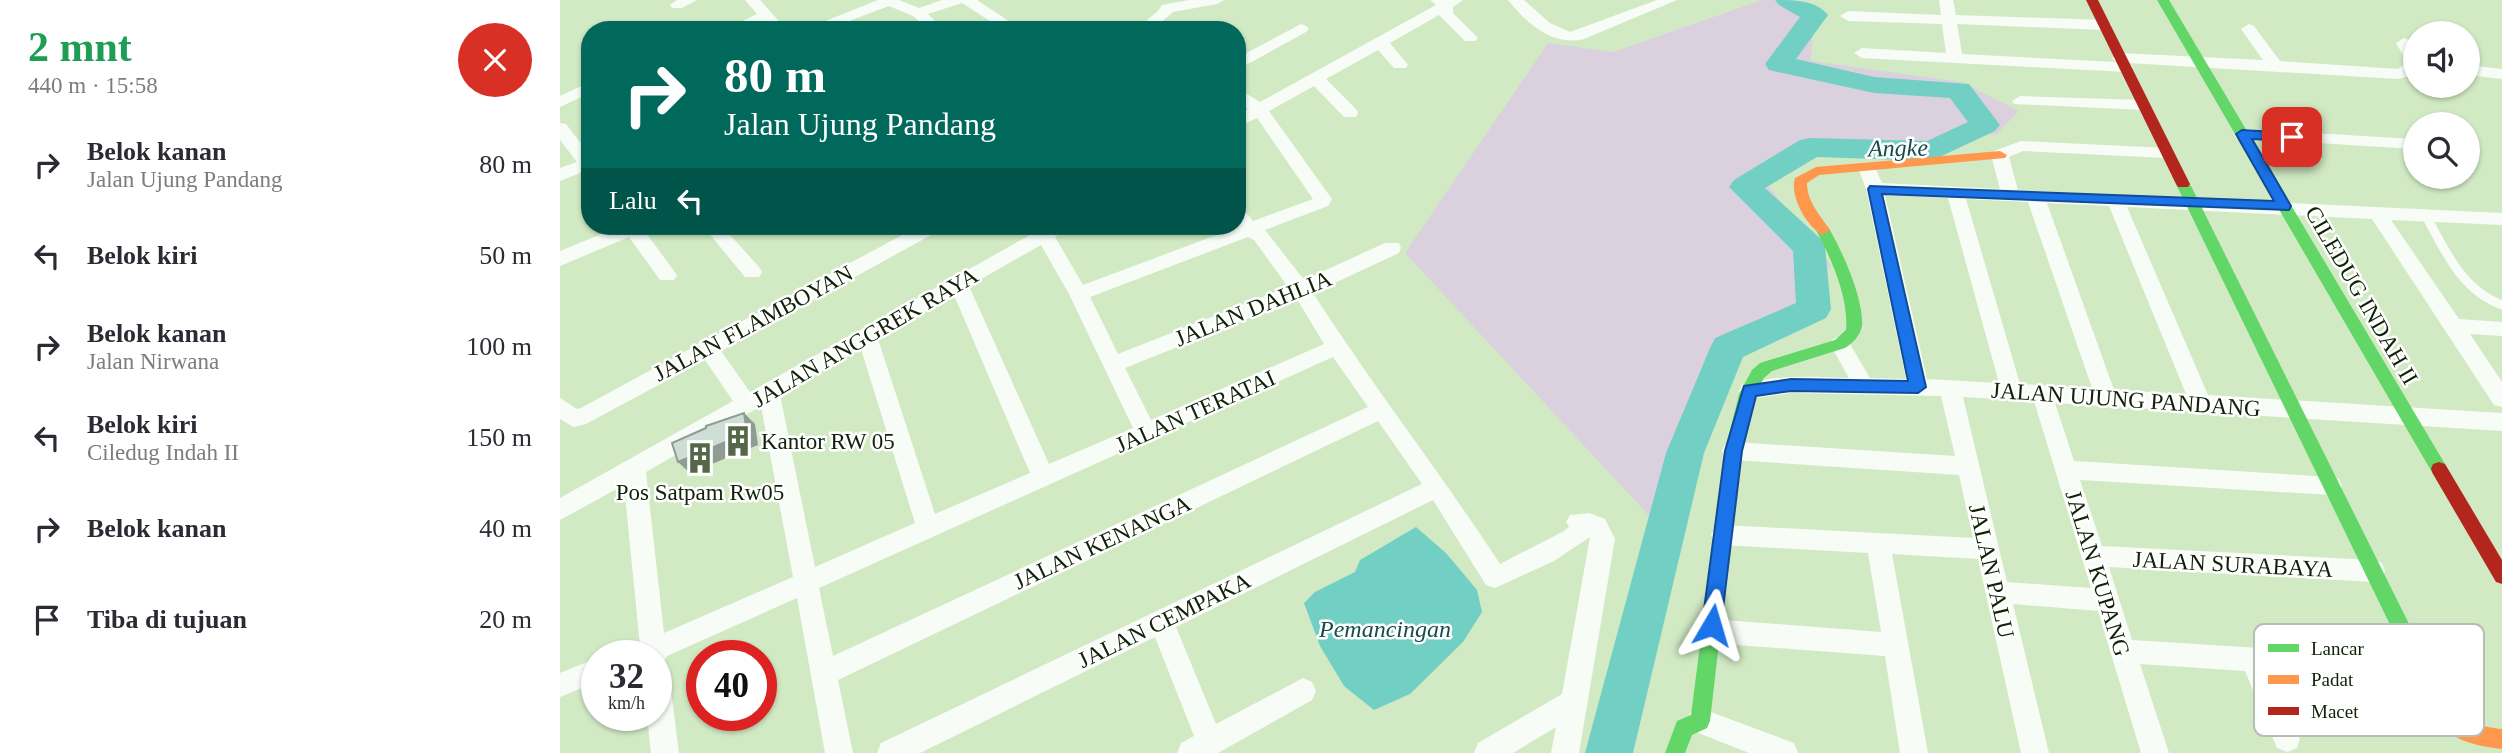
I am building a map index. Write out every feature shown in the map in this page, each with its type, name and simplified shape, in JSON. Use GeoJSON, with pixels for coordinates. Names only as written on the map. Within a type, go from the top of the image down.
{"type":"FeatureCollection","features":[{"type":"Feature","properties":{"kind":"street"},"geometry":{"type":"LineString","coordinates":[[752,0],[770,21]]}},
{"type":"Feature","properties":{"kind":"street"},"geometry":{"type":"LineString","coordinates":[[918,13],[956,0]]}},
{"type":"Feature","properties":{"kind":"street"},"geometry":{"type":"LineString","coordinates":[[967,0],[1001,21]]}},
{"type":"Feature","properties":{"kind":"street"},"geometry":{"type":"LineString","coordinates":[[1154,21],[1164,14],[1161,4],[1217,0]]}},
{"type":"Feature","properties":{"kind":"street"},"geometry":{"type":"LineString","coordinates":[[1520,4],[1543,0]]}},
{"type":"Feature","properties":{"kind":"street"},"geometry":{"type":"LineString","coordinates":[[1520,4],[1553,32],[1567,39],[1579,37],[1670,0]]}},
{"type":"Feature","properties":{"kind":"street"},"geometry":{"type":"LineString","coordinates":[[1882,0],[1886,17]]}},
{"type":"Feature","properties":{"kind":"street"},"geometry":{"type":"LineString","coordinates":[[1946,0],[1955,59]]}},
{"type":"Feature","properties":{"kind":"street"},"geometry":{"type":"LineString","coordinates":[[2092,0],[2399,624]]}},
{"type":"Feature","properties":{"kind":"street","name":"CILEDUG INDAH II"},"geometry":{"type":"LineString","coordinates":[[2163,0],[2502,576]]}},
{"type":"Feature","properties":{"kind":"street"},"geometry":{"type":"LineString","coordinates":[[833,21],[885,1],[918,13],[927,21]]}},
{"type":"Feature","properties":{"kind":"street"},"geometry":{"type":"LineString","coordinates":[[1446,2],[1446,14],[1470,38]]}},
{"type":"Feature","properties":{"kind":"street"},"geometry":{"type":"LineString","coordinates":[[1246,117],[1381,43],[1446,2]]}},
{"type":"Feature","properties":{"kind":"street"},"geometry":{"type":"LineString","coordinates":[[753,21],[765,16]]}},
{"type":"Feature","properties":{"kind":"street"},"geometry":{"type":"LineString","coordinates":[[1848,16],[2104,25]]}},
{"type":"Feature","properties":{"kind":"street"},"geometry":{"type":"LineString","coordinates":[[1246,60],[1301,29]]}},
{"type":"Feature","properties":{"kind":"street"},"geometry":{"type":"LineString","coordinates":[[2249,29],[2275,65]]}},
{"type":"Feature","properties":{"kind":"street"},"geometry":{"type":"LineString","coordinates":[[1381,43],[1400,65]]}},
{"type":"Feature","properties":{"kind":"street"},"geometry":{"type":"LineString","coordinates":[[1862,53],[1955,59],[2200,61],[2403,73]]}},
{"type":"Feature","properties":{"kind":"street"},"geometry":{"type":"LineString","coordinates":[[2480,71],[2502,74]]}},
{"type":"Feature","properties":{"kind":"street"},"geometry":{"type":"LineString","coordinates":[[1317,79],[1350,113]]}},
{"type":"Feature","properties":{"kind":"street"},"geometry":{"type":"LineString","coordinates":[[560,103],[581,92]]}},
{"type":"Feature","properties":{"kind":"street"},"geometry":{"type":"LineString","coordinates":[[1246,100],[1259,109],[1323,199],[1320,204],[1246,233]]}},
{"type":"Feature","properties":{"kind":"street"},"geometry":{"type":"LineString","coordinates":[[2020,101],[2143,105]]}},
{"type":"Feature","properties":{"kind":"street"},"geometry":{"type":"LineString","coordinates":[[560,128],[581,156]]}},
{"type":"Feature","properties":{"kind":"street"},"geometry":{"type":"LineString","coordinates":[[2242,134],[2403,143]]}},
{"type":"Feature","properties":{"kind":"street"},"geometry":{"type":"LineString","coordinates":[[1700,721],[1733,451],[1750,391],[1766,367],[1840,344],[1849,338],[1854,328],[1844,279],[1825,233],[1798,189],[1800,181],[1816,171],[2000,155],[2021,146],[2166,153]]}},
{"type":"Feature","properties":{"kind":"street"},"geometry":{"type":"LineString","coordinates":[[2000,155],[2010,195]]}},
{"type":"Feature","properties":{"kind":"street"},"geometry":{"type":"LineString","coordinates":[[1867,167],[1875,189],[1918,387]]}},
{"type":"Feature","properties":{"kind":"street"},"geometry":{"type":"LineString","coordinates":[[560,176],[581,168]]}},
{"type":"Feature","properties":{"kind":"street"},"geometry":{"type":"LineString","coordinates":[[1875,189],[2284,206],[2502,219]]}},
{"type":"Feature","properties":{"kind":"street"},"geometry":{"type":"LineString","coordinates":[[1955,192],[2012,392]]}},
{"type":"Feature","properties":{"kind":"street"},"geometry":{"type":"LineString","coordinates":[[2035,196],[2106,398]]}},
{"type":"Feature","properties":{"kind":"street"},"geometry":{"type":"LineString","coordinates":[[2115,199],[2200,404]]}},
{"type":"Feature","properties":{"kind":"street"},"geometry":{"type":"LineString","coordinates":[[2376,211],[2501,396]]}},
{"type":"Feature","properties":{"kind":"street"},"geometry":{"type":"LineString","coordinates":[[1246,225],[1261,236],[1301,290],[1337,347],[1437,487],[1492,572],[1527,563],[1581,531],[1589,523],[1600,528],[1603,540],[1565,753]]}},
{"type":"Feature","properties":{"kind":"street"},"geometry":{"type":"LineString","coordinates":[[560,259],[616,235]]}},
{"type":"Feature","properties":{"kind":"street"},"geometry":{"type":"LineString","coordinates":[[640,235],[667,275]]}},
{"type":"Feature","properties":{"kind":"street"},"geometry":{"type":"LineString","coordinates":[[720,235],[752,272]]}},
{"type":"Feature","properties":{"kind":"street","name":"JALAN FLAMBOYAN"},"geometry":{"type":"LineString","coordinates":[[567,412],[586,415],[707,346],[916,235]]}},
{"type":"Feature","properties":{"kind":"street","name":"JALAN ANGGREK RAYA"},"geometry":{"type":"LineString","coordinates":[[560,510],[958,284],[1036,235]]}},
{"type":"Feature","properties":{"kind":"street"},"geometry":{"type":"LineString","coordinates":[[1044,235],[1079,294],[1146,433]]}},
{"type":"Feature","properties":{"kind":"street"},"geometry":{"type":"LineString","coordinates":[[1079,294],[1240,235]]}},
{"type":"Feature","properties":{"kind":"street","name":"JALAN DAHLIA"},"geometry":{"type":"LineString","coordinates":[[1113,365],[1301,290],[1392,248]]}},
{"type":"Feature","properties":{"kind":"street"},"geometry":{"type":"LineString","coordinates":[[958,284],[1044,478]]}},
{"type":"Feature","properties":{"kind":"street"},"geometry":{"type":"LineString","coordinates":[[2453,326],[2502,328]]}},
{"type":"Feature","properties":{"kind":"street"},"geometry":{"type":"LineString","coordinates":[[867,336],[928,528]]}},
{"type":"Feature","properties":{"kind":"street"},"geometry":{"type":"LineString","coordinates":[[1840,344],[1864,386]]}},
{"type":"Feature","properties":{"kind":"street"},"geometry":{"type":"LineString","coordinates":[[707,346],[747,404]]}},
{"type":"Feature","properties":{"kind":"street","name":"JALAN TERATAI"},"geometry":{"type":"LineString","coordinates":[[672,652],[808,581],[1337,347]]}},
{"type":"Feature","properties":{"kind":"street","name":"JALAN UJUNG PANDANG"},"geometry":{"type":"LineString","coordinates":[[1750,391],[1791,385],[1950,388],[2502,422]]}},
{"type":"Feature","properties":{"kind":"street","name":"JALAN PALU"},"geometry":{"type":"LineString","coordinates":[[1950,388],[2035,753]]}},
{"type":"Feature","properties":{"kind":"street"},"geometry":{"type":"LineString","coordinates":[[769,391],[808,581],[839,753]]}},
{"type":"Feature","properties":{"kind":"street","name":"JALAN KUPANG"},"geometry":{"type":"LineString","coordinates":[[2042,394],[2155,753]]}},
{"type":"Feature","properties":{"kind":"street","name":"JALAN KENANGA"},"geometry":{"type":"LineString","coordinates":[[823,674],[1381,410]]}},
{"type":"Feature","properties":{"kind":"street"},"geometry":{"type":"LineString","coordinates":[[1733,451],[1969,466]]}},
{"type":"Feature","properties":{"kind":"street"},"geometry":{"type":"LineString","coordinates":[[634,468],[653,640]]}},
{"type":"Feature","properties":{"kind":"street"},"geometry":{"type":"LineString","coordinates":[[2066,470],[2331,486]]}},
{"type":"Feature","properties":{"kind":"street","name":"JALAN CEMPAKA"},"geometry":{"type":"LineString","coordinates":[[891,753],[1437,487]]}},
{"type":"Feature","properties":{"kind":"street"},"geometry":{"type":"LineString","coordinates":[[1723,535],[1986,549]]}},
{"type":"Feature","properties":{"kind":"street"},"geometry":{"type":"LineString","coordinates":[[1878,543],[1914,753]]}},
{"type":"Feature","properties":{"kind":"street","name":"JALAN SURABAYA"},"geometry":{"type":"LineString","coordinates":[[2093,556],[2373,571]]}},
{"type":"Feature","properties":{"kind":"street"},"geometry":{"type":"LineString","coordinates":[[1997,592],[2106,600]]}},
{"type":"Feature","properties":{"kind":"street"},"geometry":{"type":"LineString","coordinates":[[1161,622],[1200,748],[1303,691]]}},
{"type":"Feature","properties":{"kind":"street"},"geometry":{"type":"LineString","coordinates":[[1711,631],[1896,645]]}},
{"type":"Feature","properties":{"kind":"street"},"geometry":{"type":"LineString","coordinates":[[2123,651],[2253,658]]}},
{"type":"Feature","properties":{"kind":"street"},"geometry":{"type":"LineString","coordinates":[[560,684],[581,676]]}},
{"type":"Feature","properties":{"kind":"street"},"geometry":{"type":"LineString","coordinates":[[1488,753],[1572,703]]}},
{"type":"Feature","properties":{"kind":"street"},"geometry":{"type":"LineString","coordinates":[[1675,753],[1681,729],[1700,721],[1784,753]]}},
{"type":"Feature","properties":{"kind":"street"},"geometry":{"type":"LineString","coordinates":[[663,731],[665,753]]}},
{"type":"Feature","properties":{"kind":"street"},"geometry":{"type":"LineString","coordinates":[[2483,736],[2502,739]]}},
{"type":"Feature","properties":{"kind":"lane"},"geometry":{"type":"LineString","coordinates":[[2425,214],[2471,290],[2487,301],[2502,305]]}},
{"type":"Feature","properties":{"kind":"shaded area"},"geometry":{"type":"Polygon","coordinates":[[[1762,0],[1792,0],[1814,10],[1811,61],[1962,82],[2019,111],[1997,134],[1890,146],[1805,148],[1763,179],[1831,265],[1803,306],[1722,336],[1667,535],[1405,253],[1548,43],[1613,52],[1762,0]]]}},
{"type":"Feature","properties":{"kind":"water","name":"Pemancingan"},"geometry":{"type":"Polygon","coordinates":[[[1416,527],[1446,553],[1477,590],[1482,612],[1463,642],[1410,694],[1374,710],[1344,686],[1320,646],[1304,603],[1315,592],[1355,572],[1360,560],[1416,527]]]}},
{"type":"Feature","properties":{"kind":"building"},"geometry":{"type":"Polygon","coordinates":[[[744,413],[747,433],[678,462],[672,443],[706,426],[744,413]]]}},
{"type":"Feature","properties":{"kind":"waterway","name":"Angke"},"geometry":{"type":"LineString","coordinates":[[1609,753],[1685,453],[1728,348],[1814,309],[1809,247],[1745,187],[1811,147],[1931,151],[1985,125],[1959,90],[1874,85],[1779,64],[1815,15],[1788,0]]}},
{"type":"Feature","properties":{"kind":"traffic: fast"},"geometry":{"type":"LineString","coordinates":[[2163,0],[2439,469]]}},
{"type":"Feature","properties":{"kind":"traffic: fast"},"geometry":{"type":"LineString","coordinates":[[2183,184],[2399,624]]}},
{"type":"Feature","properties":{"kind":"traffic: fast"},"geometry":{"type":"LineString","coordinates":[[1675,753],[1684,728],[1700,721],[1733,451],[1747,394],[1758,374],[1766,367],[1840,344],[1849,337],[1854,327],[1848,292],[1823,230]]}},
{"type":"Feature","properties":{"kind":"traffic: slow"},"geometry":{"type":"LineString","coordinates":[[1823,230],[1807,207],[1800,188],[1800,181],[1816,171],[2000,155]]}},
{"type":"Feature","properties":{"kind":"traffic: slow"},"geometry":{"type":"LineString","coordinates":[[2482,736],[2502,739]]}},
{"type":"Feature","properties":{"kind":"traffic: jam"},"geometry":{"type":"LineString","coordinates":[[2092,0],[2183,184]]}},
{"type":"Feature","properties":{"kind":"traffic: jam"},"geometry":{"type":"LineString","coordinates":[[2439,469],[2502,576]]}},
{"type":"Feature","properties":{"kind":"place","name":"Kantor RW 05"},"geometry":{"type":"Point","coordinates":[738,441]}},
{"type":"Feature","properties":{"kind":"place","name":"Pos Satpam Rw05"},"geometry":{"type":"Point","coordinates":[700,458]}},
{"type":"Feature","properties":{"kind":"route"},"geometry":{"type":"LineString","coordinates":[[1712,625],[1733,451],[1743,408],[1750,391],[1791,385],[1918,387],[1875,189],[2284,206],[2242,134],[2292,137]]}}]}
